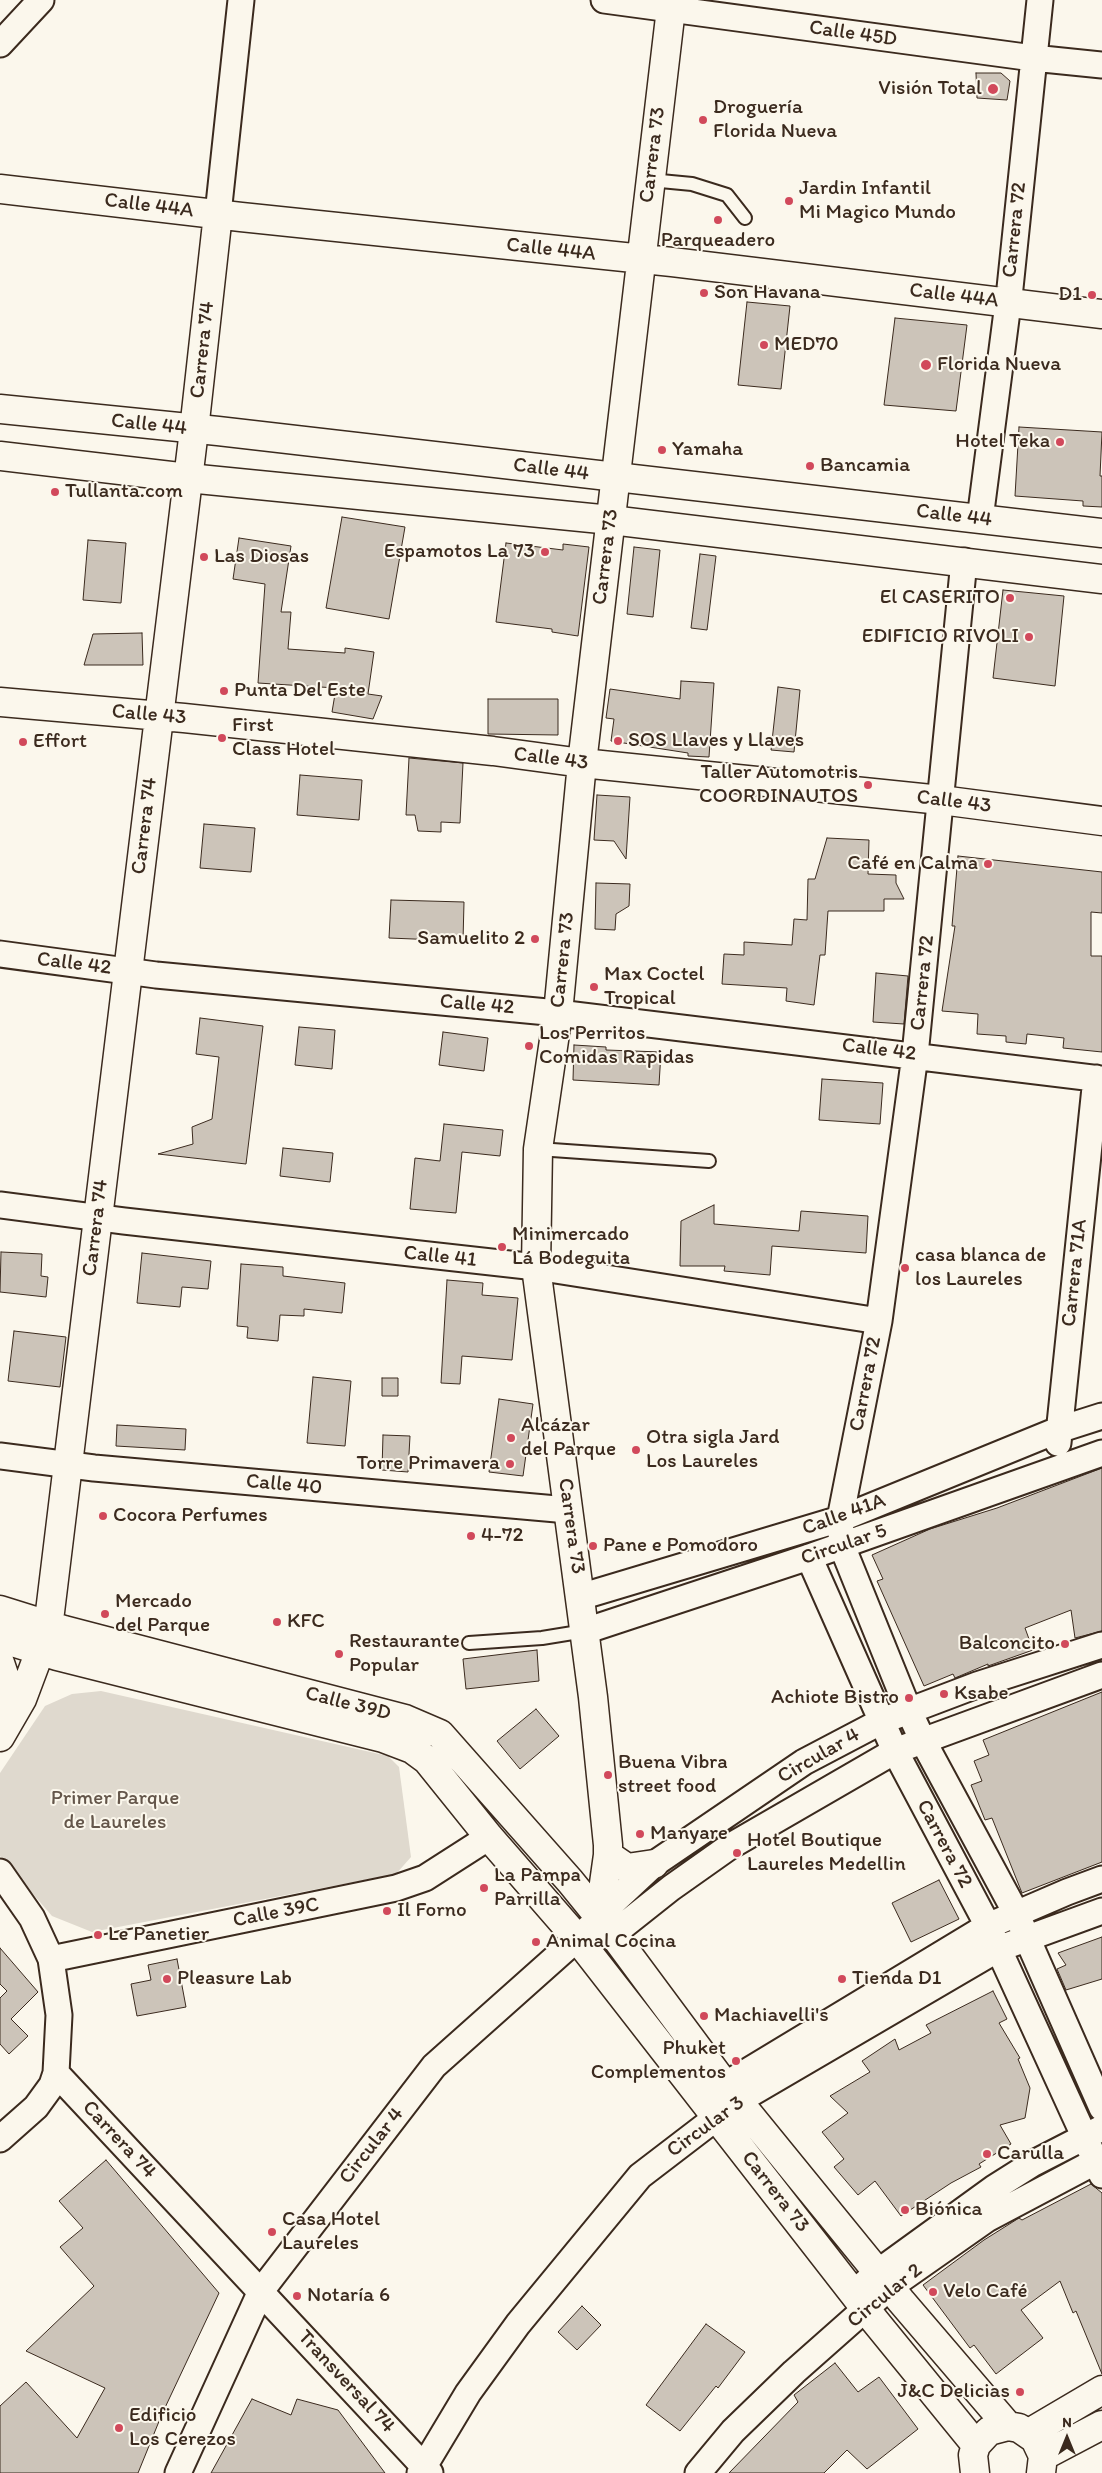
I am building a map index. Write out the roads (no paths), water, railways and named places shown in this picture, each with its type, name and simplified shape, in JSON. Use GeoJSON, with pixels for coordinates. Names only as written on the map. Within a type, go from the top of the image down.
{"type":"FeatureCollection","features":[{"type":"Feature","properties":{"kind":"street"},"geometry":{"type":"LineString","coordinates":[[0,44],[41,0]]}},
{"type":"Feature","properties":{"kind":"street","name":"Carrera 74"},"geometry":{"type":"LineString","coordinates":[[3,1732],[22,1699],[44,1638],[98,1217],[194,430],[241,0]]}},
{"type":"Feature","properties":{"kind":"street","name":"Calle 45D"},"geometry":{"type":"LineString","coordinates":[[604,0],[671,5],[1033,58],[1102,65]]}},
{"type":"Feature","properties":{"kind":"street","name":"Carrera 72"},"geometry":{"type":"LineString","coordinates":[[980,519],[1008,302],[1040,0]]}},
{"type":"Feature","properties":{"kind":"street","name":"Carrera 73"},"geometry":{"type":"LineString","coordinates":[[671,5],[582,763],[558,1013],[538,1149],[536,1267],[593,1697],[608,1856],[606,1927],[732,2093],[884,2280],[1018,2429],[1040,2447],[1042,2464]]}},
{"type":"Feature","properties":{"kind":"street","name":"Calle 44A"},"geometry":{"type":"LineString","coordinates":[[0,188],[218,214],[640,259],[1102,314]]}},
{"type":"Feature","properties":{"kind":"street","name":"Calle 44"},"geometry":{"type":"LineString","coordinates":[[0,409],[1102,533]]}},
{"type":"Feature","properties":{"kind":"street","name":"Calle 44"},"geometry":{"type":"LineString","coordinates":[[0,456],[188,478],[611,520],[1102,579]]}},
{"type":"Feature","properties":{"kind":"street","name":"Carrera 72"},"geometry":{"type":"LineString","coordinates":[[964,562],[915,1055],[878,1321],[840,1519],[842,1546],[908,1710],[1016,1913],[1102,2108]]}},
{"type":"Feature","properties":{"kind":"street","name":"Calle 43"},"geometry":{"type":"LineString","coordinates":[[0,702],[159,716],[483,750],[582,763],[941,800],[1102,821]]}},
{"type":"Feature","properties":{"kind":"street","name":"Calle 42"},"geometry":{"type":"LineString","coordinates":[[0,954],[128,970],[558,1013],[1099,1078]]}},
{"type":"Feature","properties":{"kind":"street","name":"Carrera 71A"},"geometry":{"type":"LineString","coordinates":[[1057,1469],[1058,1430],[1099,1078]]}},
{"type":"Feature","properties":{"kind":"street","name":"Calle 41"},"geometry":{"type":"LineString","coordinates":[[0,1205],[536,1267],[878,1321]]}},
{"type":"Feature","properties":{"kind":"street","name":"Calle 41A"},"geometry":{"type":"LineString","coordinates":[[580,1597],[840,1519],[1058,1430],[1102,1416]]}},
{"type":"Feature","properties":{"kind":"street","name":"Circular 5"},"geometry":{"type":"LineString","coordinates":[[584,1631],[809,1558],[1102,1453]]}},
{"type":"Feature","properties":{"kind":"street","name":"Calle 40"},"geometry":{"type":"LineString","coordinates":[[0,1456],[67,1465],[568,1510]]}},
{"type":"Feature","properties":{"kind":"street","name":"Carrera 72"},"geometry":{"type":"LineString","coordinates":[[840,1519],[809,1558],[895,1750],[988,1926],[998,1949],[1093,2132],[1100,2165]]}},
{"type":"Feature","properties":{"kind":"street","name":"Calle 39D"},"geometry":{"type":"LineString","coordinates":[[0,1610],[44,1638],[383,1738],[412,1749],[427,1760],[489,1837],[576,1937]]}},
{"type":"Feature","properties":{"kind":"street","name":"Calle 39D"},"geometry":{"type":"LineString","coordinates":[[0,1638],[44,1638],[405,1719],[440,1734],[565,1876],[606,1927]]}},
{"type":"Feature","properties":{"kind":"street","name":"Circular 4"},"geometry":{"type":"LineString","coordinates":[[606,1927],[610,1905],[654,1864],[804,1762],[882,1721],[908,1710],[1102,1644]]}},
{"type":"Feature","properties":{"kind":"street"},"geometry":{"type":"LineString","coordinates":[[1077,1652],[1094,1677]]}},
{"type":"Feature","properties":{"kind":"street"},"geometry":{"type":"LineString","coordinates":[[0,1663],[8,1687],[3,1732]]}},
{"type":"Feature","properties":{"kind":"street","name":"Circular 4"},"geometry":{"type":"LineString","coordinates":[[178,2473],[261,2291],[434,2066],[576,1937],[606,1927],[671,1888],[729,1847],[895,1750],[1094,1677]]}},
{"type":"Feature","properties":{"kind":"street","name":"Calle 39C"},"geometry":{"type":"LineString","coordinates":[[51,1959],[396,1888],[425,1878],[489,1837]]}},
{"type":"Feature","properties":{"kind":"street"},"geometry":{"type":"LineString","coordinates":[[608,1856],[627,1868],[654,1864]]}},
{"type":"Feature","properties":{"kind":"street"},"geometry":{"type":"LineString","coordinates":[[0,1872],[32,1918],[51,1959],[59,2016],[56,2073],[47,2095],[0,2139]]}},
{"type":"Feature","properties":{"kind":"street","name":"Circular 3"},"geometry":{"type":"LineString","coordinates":[[425,2471],[468,2393],[518,2324],[640,2176],[711,2110],[732,2093],[988,1926],[1102,1879]]}},
{"type":"Feature","properties":{"kind":"street","name":"Circular 3"},"geometry":{"type":"LineString","coordinates":[[732,2093],[998,1949],[1102,1911]]}},
{"type":"Feature","properties":{"kind":"street","name":"Carrera 73"},"geometry":{"type":"LineString","coordinates":[[576,1937],[860,2301],[973,2464]]}},
{"type":"Feature","properties":{"kind":"street","name":"Carrera 74"},"geometry":{"type":"LineString","coordinates":[[56,2073],[261,2291]]}},
{"type":"Feature","properties":{"kind":"street","name":"Circular 2"},"geometry":{"type":"LineString","coordinates":[[698,2473],[733,2431],[794,2372],[860,2301],[884,2280],[994,2188],[1032,2164],[1093,2132]]}},
{"type":"Feature","properties":{"kind":"street","name":"Circular 2"},"geometry":{"type":"LineString","coordinates":[[884,2280],[987,2219],[1100,2165]]}},
{"type":"Feature","properties":{"kind":"street","name":"Transversal 74"},"geometry":{"type":"LineString","coordinates":[[261,2291],[425,2471]]}},
{"type":"Feature","properties":{"kind":"street"},"geometry":{"type":"LineString","coordinates":[[973,2464],[990,2431],[1018,2429],[1102,2390]]}},
{"type":"Feature","properties":{"kind":"street"},"geometry":{"type":"LineString","coordinates":[[1042,2464],[1102,2425]]}},
{"type":"Feature","properties":{"kind":"lane"},"geometry":{"type":"LineString","coordinates":[[650,180],[692,184],[727,195],[745,218]]}},
{"type":"Feature","properties":{"kind":"lane"},"geometry":{"type":"LineString","coordinates":[[538,1149],[708,1161]]}},
{"type":"Feature","properties":{"kind":"lane"},"geometry":{"type":"LineString","coordinates":[[469,1644],[542,1638],[584,1631]]}},
{"type":"Feature","properties":{"kind":"place","name":"Visión Total"},"geometry":{"type":"Point","coordinates":[993,89]}},
{"type":"Feature","properties":{"kind":"place","name":"Droguería Florida Nueva"},"geometry":{"type":"Point","coordinates":[703,120]}},
{"type":"Feature","properties":{"kind":"place","name":"Jardin Infantil Mi Magico Mundo"},"geometry":{"type":"Point","coordinates":[789,201]}},
{"type":"Feature","properties":{"kind":"place","name":"Parqueadero"},"geometry":{"type":"Point","coordinates":[718,220]}},
{"type":"Feature","properties":{"kind":"place","name":"Son Havana"},"geometry":{"type":"Point","coordinates":[704,293]}},
{"type":"Feature","properties":{"kind":"place","name":"D1"},"geometry":{"type":"Point","coordinates":[1092,295]}},
{"type":"Feature","properties":{"kind":"place","name":"MED70"},"geometry":{"type":"Point","coordinates":[764,345]}},
{"type":"Feature","properties":{"kind":"place","name":"Florida Nueva"},"geometry":{"type":"Point","coordinates":[926,365]}},
{"type":"Feature","properties":{"kind":"place","name":"Hotel Teka"},"geometry":{"type":"Point","coordinates":[1060,442]}},
{"type":"Feature","properties":{"kind":"place","name":"Yamaha"},"geometry":{"type":"Point","coordinates":[662,450]}},
{"type":"Feature","properties":{"kind":"place","name":"Bancamia"},"geometry":{"type":"Point","coordinates":[810,466]}},
{"type":"Feature","properties":{"kind":"place","name":"Tullanta.com"},"geometry":{"type":"Point","coordinates":[55,492]}},
{"type":"Feature","properties":{"kind":"place","name":"Espamotos La 73"},"geometry":{"type":"Point","coordinates":[545,552]}},
{"type":"Feature","properties":{"kind":"place","name":"Las Diosas"},"geometry":{"type":"Point","coordinates":[204,557]}},
{"type":"Feature","properties":{"kind":"place","name":"El CASERITO"},"geometry":{"type":"Point","coordinates":[1010,598]}},
{"type":"Feature","properties":{"kind":"place","name":"EDIFICIO RIVOLI"},"geometry":{"type":"Point","coordinates":[1029,637]}},
{"type":"Feature","properties":{"kind":"place","name":"Punta Del Este"},"geometry":{"type":"Point","coordinates":[224,691]}},
{"type":"Feature","properties":{"kind":"place","name":"First Class Hotel"},"geometry":{"type":"Point","coordinates":[222,738]}},
{"type":"Feature","properties":{"kind":"place","name":"SOS Llaves y Llaves"},"geometry":{"type":"Point","coordinates":[618,741]}},
{"type":"Feature","properties":{"kind":"place","name":"Effort"},"geometry":{"type":"Point","coordinates":[23,742]}},
{"type":"Feature","properties":{"kind":"place","name":"Taller Automotris COORDINAUTOS"},"geometry":{"type":"Point","coordinates":[868,785]}},
{"type":"Feature","properties":{"kind":"place","name":"Café en Calma"},"geometry":{"type":"Point","coordinates":[988,864]}},
{"type":"Feature","properties":{"kind":"place","name":"Samuelito 2"},"geometry":{"type":"Point","coordinates":[535,939]}},
{"type":"Feature","properties":{"kind":"place","name":"Max Coctel Tropical"},"geometry":{"type":"Point","coordinates":[594,987]}},
{"type":"Feature","properties":{"kind":"place","name":"Los Perritos Comidas Rapidas"},"geometry":{"type":"Point","coordinates":[529,1046]}},
{"type":"Feature","properties":{"kind":"place","name":"Minimercado Lá Bodeguita"},"geometry":{"type":"Point","coordinates":[502,1247]}},
{"type":"Feature","properties":{"kind":"place","name":"casa blanca de los Laureles"},"geometry":{"type":"Point","coordinates":[905,1268]}},
{"type":"Feature","properties":{"kind":"place","name":"Alcázar del Parque"},"geometry":{"type":"Point","coordinates":[511,1438]}},
{"type":"Feature","properties":{"kind":"place","name":"Otra sigla Jard Los Laureles"},"geometry":{"type":"Point","coordinates":[636,1450]}},
{"type":"Feature","properties":{"kind":"place","name":"Torre Primavera"},"geometry":{"type":"Point","coordinates":[510,1464]}},
{"type":"Feature","properties":{"kind":"place","name":"Cocora Perfumes"},"geometry":{"type":"Point","coordinates":[103,1516]}},
{"type":"Feature","properties":{"kind":"place","name":"4-72"},"geometry":{"type":"Point","coordinates":[471,1536]}},
{"type":"Feature","properties":{"kind":"place","name":"Pane e Pomodoro"},"geometry":{"type":"Point","coordinates":[593,1546]}},
{"type":"Feature","properties":{"kind":"place","name":"Mercado del Parque"},"geometry":{"type":"Point","coordinates":[105,1614]}},
{"type":"Feature","properties":{"kind":"place","name":"KFC"},"geometry":{"type":"Point","coordinates":[277,1622]}},
{"type":"Feature","properties":{"kind":"place","name":"Balconcito"},"geometry":{"type":"Point","coordinates":[1065,1644]}},
{"type":"Feature","properties":{"kind":"place","name":"Restaurante Popular"},"geometry":{"type":"Point","coordinates":[339,1654]}},
{"type":"Feature","properties":{"kind":"place","name":"Ksabe"},"geometry":{"type":"Point","coordinates":[944,1694]}},
{"type":"Feature","properties":{"kind":"place","name":"Achiote Bistro"},"geometry":{"type":"Point","coordinates":[909,1698]}},
{"type":"Feature","properties":{"kind":"place","name":"Buena Vibra street food"},"geometry":{"type":"Point","coordinates":[608,1775]}},
{"type":"Feature","properties":{"kind":"place","name":"Manyare"},"geometry":{"type":"Point","coordinates":[640,1834]}},
{"type":"Feature","properties":{"kind":"place","name":"Hotel Boutique Laureles Medellin"},"geometry":{"type":"Point","coordinates":[737,1853]}},
{"type":"Feature","properties":{"kind":"place","name":"La Pampa Parrilla"},"geometry":{"type":"Point","coordinates":[484,1888]}},
{"type":"Feature","properties":{"kind":"place","name":"Il Forno"},"geometry":{"type":"Point","coordinates":[387,1911]}},
{"type":"Feature","properties":{"kind":"place","name":"Le Panetier"},"geometry":{"type":"Point","coordinates":[98,1935]}},
{"type":"Feature","properties":{"kind":"place","name":"Animal Cocina"},"geometry":{"type":"Point","coordinates":[536,1942]}},
{"type":"Feature","properties":{"kind":"place","name":"Pleasure Lab"},"geometry":{"type":"Point","coordinates":[167,1979]}},
{"type":"Feature","properties":{"kind":"place","name":"Tienda D1"},"geometry":{"type":"Point","coordinates":[842,1979]}},
{"type":"Feature","properties":{"kind":"place","name":"Machiavelli's"},"geometry":{"type":"Point","coordinates":[704,2016]}},
{"type":"Feature","properties":{"kind":"place","name":"Phuket Complementos"},"geometry":{"type":"Point","coordinates":[736,2061]}},
{"type":"Feature","properties":{"kind":"place","name":"Carulla"},"geometry":{"type":"Point","coordinates":[987,2154]}},
{"type":"Feature","properties":{"kind":"place","name":"Biónica"},"geometry":{"type":"Point","coordinates":[905,2210]}},
{"type":"Feature","properties":{"kind":"place","name":"Casa Hotel Laureles"},"geometry":{"type":"Point","coordinates":[272,2232]}},
{"type":"Feature","properties":{"kind":"place","name":"Velo Café"},"geometry":{"type":"Point","coordinates":[933,2292]}},
{"type":"Feature","properties":{"kind":"place","name":"Notaría 6"},"geometry":{"type":"Point","coordinates":[297,2296]}},
{"type":"Feature","properties":{"kind":"place","name":"J&C Delicias"},"geometry":{"type":"Point","coordinates":[1020,2392]}},
{"type":"Feature","properties":{"kind":"place","name":"Edificio Los Cerezos"},"geometry":{"type":"Point","coordinates":[119,2428]}},
{"type":"Feature","properties":{"kind":"park label","name":"Primer Parque de Laureles"},"geometry":{"type":"Point","coordinates":[115,1811]}}]}
